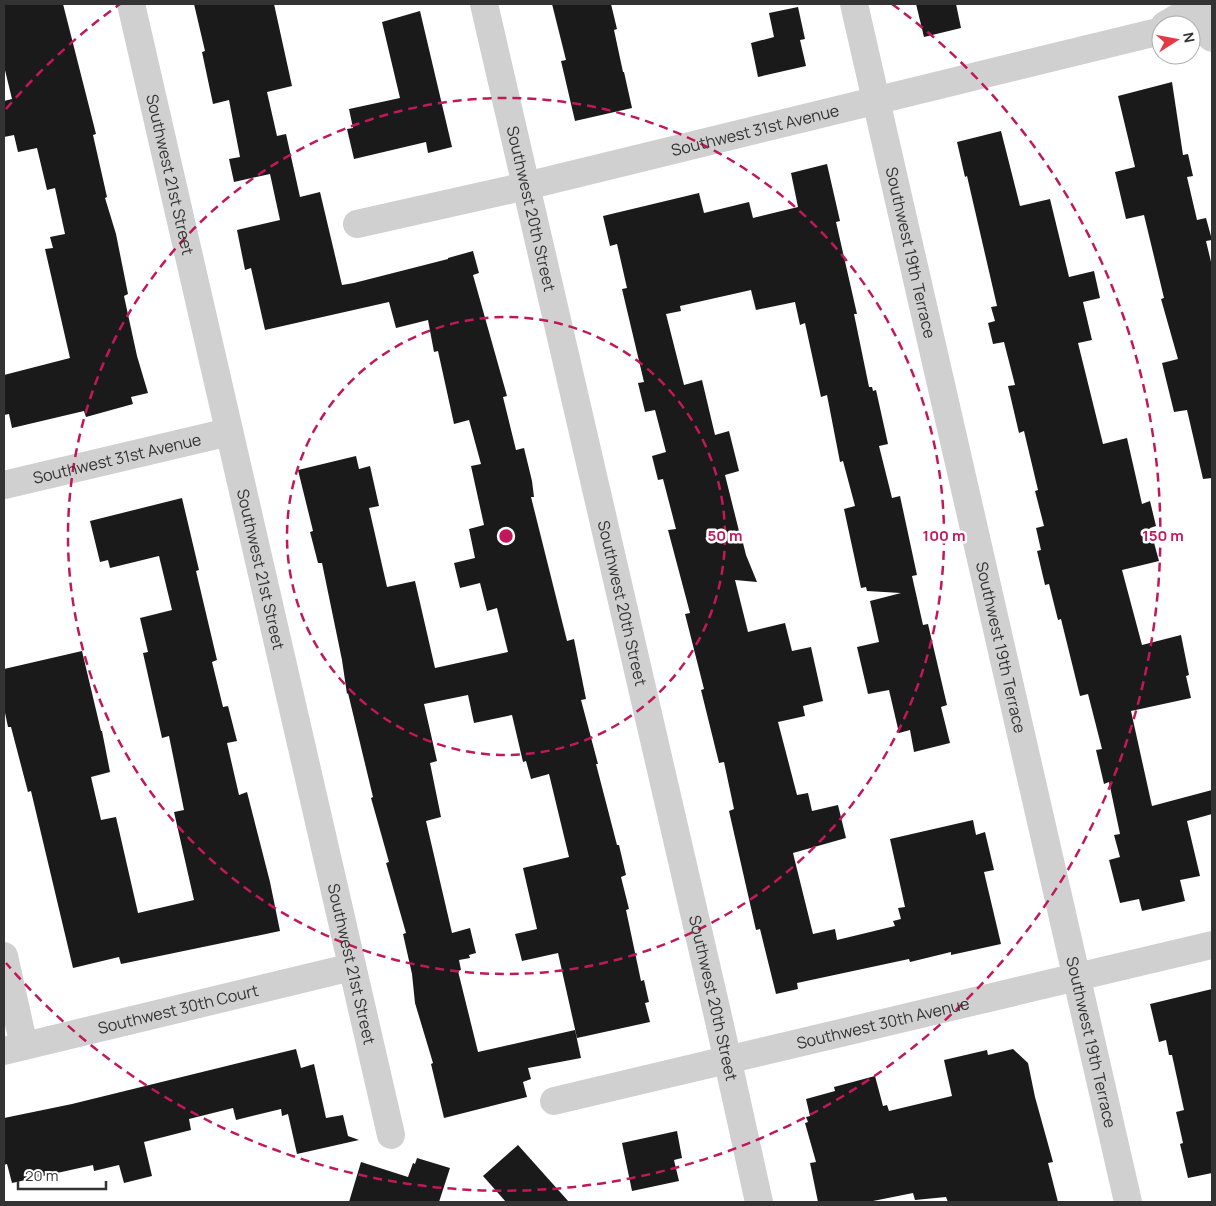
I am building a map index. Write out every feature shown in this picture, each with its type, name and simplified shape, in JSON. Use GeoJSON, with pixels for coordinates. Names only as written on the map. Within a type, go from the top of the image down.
{"type":"FeatureCollection","features":[{"type":"Feature","properties":{"kind":"street","name":"Southwest 21st Street"},"geometry":{"type":"LineString","coordinates":[[131,4],[391,1135]]}},
{"type":"Feature","properties":{"kind":"street","name":"Southwest 20th Street"},"geometry":{"type":"LineString","coordinates":[[484,4],[759,1202]]}},
{"type":"Feature","properties":{"kind":"street","name":"Southwest 19th Terrace"},"geometry":{"type":"LineString","coordinates":[[854,4],[1128,1202]]}},
{"type":"Feature","properties":{"kind":"street","name":"Southwest 31st Avenue"},"geometry":{"type":"LineString","coordinates":[[1183,15],[1203,5]]}},
{"type":"Feature","properties":{"kind":"street"},"geometry":{"type":"LineString","coordinates":[[1203,5],[1201,22],[1204,37]]}},
{"type":"Feature","properties":{"kind":"street","name":"Southwest 31st Avenue"},"geometry":{"type":"LineString","coordinates":[[357,224],[526,186],[1151,32]]}},
{"type":"Feature","properties":{"kind":"street","name":"Southwest 31st Avenue"},"geometry":{"type":"LineString","coordinates":[[4,485],[230,432]]}},
{"type":"Feature","properties":{"kind":"street","name":"Southwest 30th Avenue"},"geometry":{"type":"LineString","coordinates":[[554,1102],[1212,945]]}},
{"type":"Feature","properties":{"kind":"street"},"geometry":{"type":"LineString","coordinates":[[4,956],[14,1049]]}},
{"type":"Feature","properties":{"kind":"street","name":"Southwest 30th Court"},"geometry":{"type":"LineString","coordinates":[[14,1049],[352,967]]}},
{"type":"Feature","properties":{"kind":"building"},"geometry":{"type":"Polygon","coordinates":[[[4,4],[63,4],[96,134],[93,135],[107,197],[105,198],[116,234],[128,294],[124,296],[137,356],[148,393],[131,397],[133,404],[86,417],[84,411],[12,428],[9,414],[4,415],[4,375],[70,358],[45,249],[53,248],[50,237],[65,234],[55,188],[47,190],[37,148],[18,152],[14,135],[4,137],[4,101],[12,99],[4,66],[4,4]]]}},
{"type":"Feature","properties":{"kind":"building"},"geometry":{"type":"Polygon","coordinates":[[[194,4],[274,4],[292,86],[267,92],[277,136],[286,134],[300,197],[320,192],[342,285],[473,251],[479,273],[473,275],[507,396],[503,397],[516,450],[524,448],[532,481],[534,497],[531,497],[567,641],[574,639],[586,699],[581,700],[626,875],[621,877],[629,909],[626,910],[641,981],[644,980],[649,1002],[645,1003],[650,1022],[577,1038],[558,953],[522,961],[515,934],[537,929],[523,868],[569,857],[549,774],[531,779],[526,761],[523,762],[512,715],[474,723],[468,695],[424,704],[437,761],[430,763],[441,817],[426,821],[452,933],[470,928],[476,953],[469,955],[470,958],[459,960],[461,970],[458,971],[478,1052],[575,1030],[581,1058],[528,1068],[531,1079],[523,1082],[527,1097],[444,1118],[431,1064],[433,1063],[415,1003],[412,974],[403,934],[406,933],[386,863],[389,862],[371,798],[373,797],[347,694],[322,563],[318,563],[310,532],[313,531],[298,470],[356,456],[359,469],[370,466],[379,506],[369,508],[387,587],[415,581],[435,668],[508,652],[497,608],[487,611],[480,583],[460,588],[454,563],[475,558],[469,529],[484,525],[471,466],[481,464],[469,420],[454,424],[438,351],[434,352],[428,320],[396,328],[389,302],[265,330],[251,268],[245,270],[237,230],[280,220],[270,174],[234,182],[229,159],[240,157],[229,100],[213,104],[202,52],[205,51],[194,4]]]}},
{"type":"Feature","properties":{"kind":"building"},"geometry":{"type":"Polygon","coordinates":[[[552,4],[611,4],[617,29],[614,30],[632,108],[575,121],[561,61],[566,60],[552,4]]]}},
{"type":"Feature","properties":{"kind":"building"},"geometry":{"type":"Polygon","coordinates":[[[916,4],[956,4],[961,28],[924,37],[916,4]]]}},
{"type":"Feature","properties":{"kind":"building"},"geometry":{"type":"Polygon","coordinates":[[[798,7],[805,39],[800,40],[806,66],[758,77],[751,43],[774,37],[769,13],[798,7]]]}},
{"type":"Feature","properties":{"kind":"building"},"geometry":{"type":"Polygon","coordinates":[[[420,11],[452,147],[428,153],[426,142],[354,159],[347,129],[353,128],[349,109],[400,98],[382,22],[420,11]]]}},
{"type":"Feature","properties":{"kind":"building"},"geometry":{"type":"Polygon","coordinates":[[[1172,82],[1183,155],[1188,154],[1193,176],[1187,177],[1197,220],[1206,218],[1212,240],[1206,241],[1212,266],[1212,478],[1203,479],[1187,410],[1174,412],[1162,363],[1178,359],[1161,299],[1164,298],[1144,215],[1126,219],[1115,172],[1135,167],[1118,96],[1172,82]]]}},
{"type":"Feature","properties":{"kind":"building"},"geometry":{"type":"Polygon","coordinates":[[[1001,131],[1020,206],[1050,199],[1069,277],[1094,271],[1100,298],[1083,302],[1092,340],[1078,343],[1103,444],[1127,438],[1142,504],[1150,501],[1156,526],[1150,528],[1159,561],[1122,570],[1142,645],[1181,635],[1189,675],[1186,676],[1191,698],[1131,711],[1152,806],[1212,790],[1212,814],[1187,821],[1200,876],[1180,880],[1185,901],[1142,911],[1139,899],[1120,903],[1109,860],[1120,857],[1114,835],[1120,834],[1109,782],[1104,784],[1096,750],[1102,749],[1088,694],[1080,696],[1061,619],[1058,620],[1049,584],[1045,585],[1037,551],[1041,550],[1036,528],[1044,526],[1035,491],[1038,490],[1024,431],[1019,433],[1008,386],[1015,385],[1004,342],[993,344],[988,323],[995,321],[991,307],[997,306],[967,176],[965,177],[957,142],[1001,131]]]}},
{"type":"Feature","properties":{"kind":"building"},"geometry":{"type":"Polygon","coordinates":[[[827,164],[840,221],[836,222],[857,314],[854,314],[869,387],[872,387],[873,391],[876,390],[888,444],[879,446],[892,498],[900,496],[917,575],[912,576],[923,625],[928,624],[947,705],[941,707],[950,743],[914,752],[910,730],[899,733],[889,690],[868,694],[857,647],[879,642],[870,601],[901,593],[867,591],[866,587],[861,588],[844,509],[855,506],[843,461],[840,462],[827,395],[821,397],[805,323],[800,325],[795,302],[756,310],[751,290],[680,306],[681,311],[666,314],[684,385],[702,380],[715,435],[729,431],[739,471],[725,475],[740,535],[757,582],[735,580],[748,632],[785,623],[792,651],[811,647],[823,701],[803,706],[805,716],[778,722],[797,795],[808,793],[812,811],[838,805],[846,838],[793,853],[813,934],[835,929],[837,940],[895,926],[893,921],[901,919],[898,908],[905,907],[890,839],[973,820],[976,835],[985,832],[994,870],[984,872],[1001,944],[951,955],[951,952],[910,962],[909,959],[797,983],[798,989],[776,994],[760,929],[756,930],[729,811],[734,809],[724,762],[719,763],[701,690],[704,689],[685,614],[690,613],[668,530],[676,529],[663,479],[658,480],[652,456],[666,452],[655,410],[645,412],[638,383],[644,382],[622,289],[627,288],[617,244],[610,246],[603,216],[699,193],[704,213],[749,202],[753,218],[798,207],[791,173],[827,164]]]}},
{"type":"Feature","properties":{"kind":"building"},"geometry":{"type":"Polygon","coordinates":[[[182,498],[199,570],[196,571],[217,660],[212,662],[223,707],[228,706],[237,741],[227,743],[239,795],[247,792],[270,882],[280,931],[121,964],[119,957],[73,968],[31,791],[28,792],[11,727],[8,727],[4,708],[4,669],[82,651],[110,772],[91,777],[101,820],[116,817],[138,913],[194,900],[174,812],[184,810],[169,736],[162,738],[143,653],[148,652],[140,618],[172,610],[159,556],[110,568],[108,560],[100,562],[90,521],[182,498]]]}},
{"type":"Feature","properties":{"kind":"building"},"geometry":{"type":"Polygon","coordinates":[[[1212,989],[1212,1173],[1188,1178],[1180,1144],[1183,1143],[1176,1112],[1184,1110],[1172,1055],[1169,1055],[1166,1040],[1159,1042],[1150,1004],[1212,989]]]}},
{"type":"Feature","properties":{"kind":"building"},"geometry":{"type":"Polygon","coordinates":[[[296,1049],[301,1068],[314,1064],[326,1118],[343,1115],[348,1136],[359,1140],[297,1154],[288,1114],[282,1116],[281,1109],[236,1120],[233,1108],[189,1119],[191,1130],[144,1142],[152,1176],[124,1183],[119,1165],[94,1171],[93,1165],[12,1183],[7,1164],[4,1165],[4,1118],[72,1104],[296,1049]]]}},
{"type":"Feature","properties":{"kind":"building"},"geometry":{"type":"Polygon","coordinates":[[[1013,1049],[1028,1063],[1035,1097],[1053,1162],[1048,1163],[1058,1202],[948,1202],[946,1197],[915,1200],[913,1193],[868,1202],[818,1202],[810,1163],[816,1162],[805,1123],[808,1122],[806,1117],[810,1116],[806,1099],[835,1091],[834,1087],[875,1076],[883,1106],[887,1105],[889,1111],[952,1096],[944,1060],[987,1050],[988,1055],[1013,1049]]]}},
{"type":"Feature","properties":{"kind":"building"},"geometry":{"type":"Polygon","coordinates":[[[677,1131],[682,1158],[674,1160],[679,1181],[632,1191],[622,1143],[677,1131]]]}},
{"type":"Feature","properties":{"kind":"building"},"geometry":{"type":"Polygon","coordinates":[[[518,1145],[569,1202],[506,1202],[483,1176],[518,1145]]]}},
{"type":"Feature","properties":{"kind":"building"},"geometry":{"type":"Polygon","coordinates":[[[417,1158],[450,1168],[439,1202],[349,1202],[361,1162],[408,1177],[417,1158]]]}}]}
